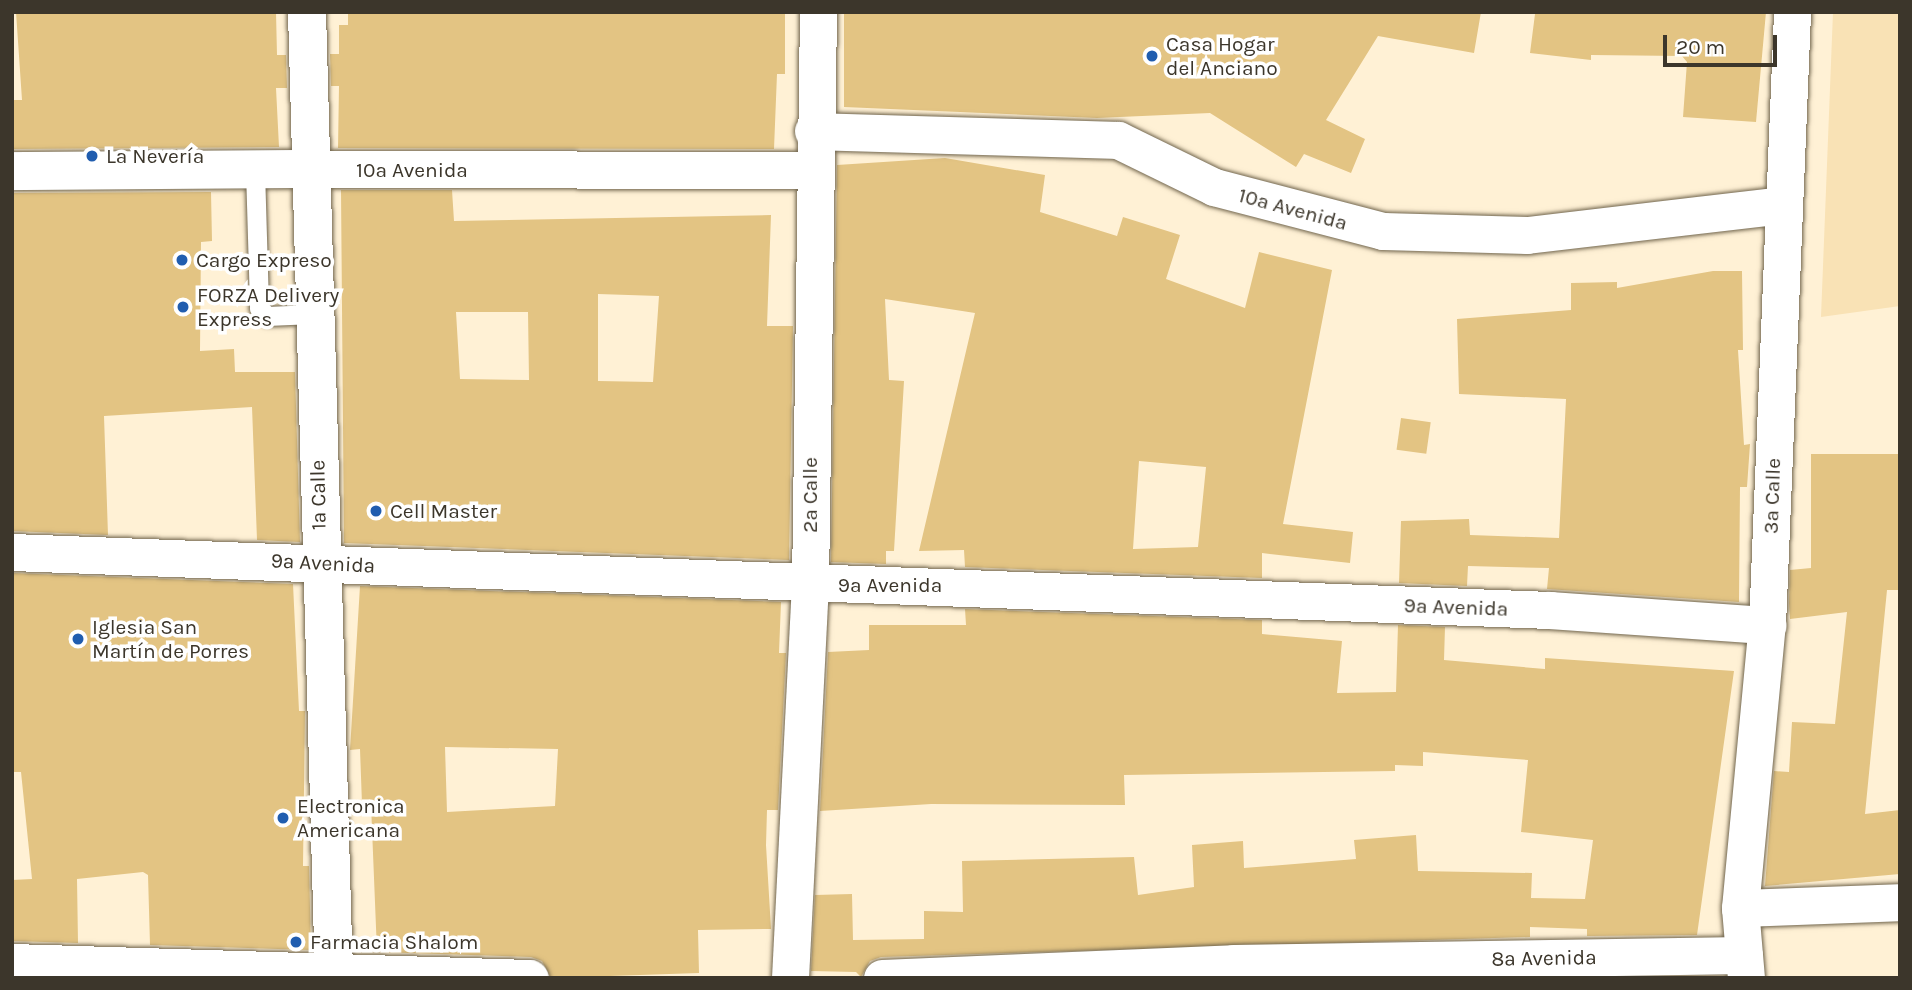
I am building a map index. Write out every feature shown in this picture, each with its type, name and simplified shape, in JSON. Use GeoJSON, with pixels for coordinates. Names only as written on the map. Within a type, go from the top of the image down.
{"type":"FeatureCollection","features":[{"type":"Feature","properties":{"kind":"main road","name":"1a Calle"},"geometry":{"type":"LineString","coordinates":[[307,12],[313,314],[334,975]]}},
{"type":"Feature","properties":{"kind":"main road","name":"10a Avenida"},"geometry":{"type":"LineString","coordinates":[[12,171],[311,169]]}},
{"type":"Feature","properties":{"kind":"street","name":"2a Calle"},"geometry":{"type":"LineString","coordinates":[[790,978],[810,585],[812,170],[818,12]]}},
{"type":"Feature","properties":{"kind":"street","name":"3a Calle"},"geometry":{"type":"LineString","coordinates":[[1745,966],[1740,908],[1767,625],[1782,205],[1792,12]]}},
{"type":"Feature","properties":{"kind":"street","name":"10a Avenida"},"geometry":{"type":"LineString","coordinates":[[813,131],[1118,140],[1213,187],[1383,231],[1527,234],[1782,205]]}},
{"type":"Feature","properties":{"kind":"street","name":"10a Avenida"},"geometry":{"type":"LineString","coordinates":[[311,169],[812,170]]}},
{"type":"Feature","properties":{"kind":"street","name":"9a Avenida"},"geometry":{"type":"LineString","coordinates":[[12,552],[320,562],[810,585],[1550,610],[1767,625]]}},
{"type":"Feature","properties":{"kind":"street"},"geometry":{"type":"LineString","coordinates":[[1740,908],[1900,902]]}},
{"type":"Feature","properties":{"kind":"street"},"geometry":{"type":"LineString","coordinates":[[12,962],[334,975],[530,978]]}},
{"type":"Feature","properties":{"kind":"street","name":"8a Avenida"},"geometry":{"type":"LineString","coordinates":[[882,978],[1233,963],[1745,966]]}},
{"type":"Feature","properties":{"kind":"lane"},"geometry":{"type":"LineString","coordinates":[[254,170],[259,308],[267,316],[313,314]]}},
{"type":"Feature","properties":{"kind":"shaded area"},"geometry":{"type":"Polygon","coordinates":[[[1833,12],[1900,12],[1900,306],[1821,317],[1833,12]]]}},
{"type":"Feature","properties":{"kind":"building"},"geometry":{"type":"Polygon","coordinates":[[[16,12],[276,12],[277,55],[286,55],[287,88],[276,88],[279,147],[12,149],[12,100],[22,100],[16,12]]]}},
{"type":"Feature","properties":{"kind":"building"},"geometry":{"type":"Polygon","coordinates":[[[348,12],[785,12],[785,74],[777,74],[774,149],[338,148],[339,86],[331,86],[330,54],[339,54],[339,25],[348,25],[348,12]]]}},
{"type":"Feature","properties":{"kind":"building","name":"Casa Hogar del Anciano"},"geometry":{"type":"Polygon","coordinates":[[[844,12],[1481,12],[1474,53],[1378,36],[1326,120],[1365,139],[1351,173],[1304,154],[1296,167],[1210,113],[1097,118],[844,107],[844,12]]]}},
{"type":"Feature","properties":{"kind":"building"},"geometry":{"type":"Polygon","coordinates":[[[1766,12],[1756,122],[1683,117],[1687,62],[1682,56],[1591,55],[1591,60],[1530,53],[1535,14],[1766,12]]]}},
{"type":"Feature","properties":{"kind":"building"},"geometry":{"type":"Polygon","coordinates":[[[945,158],[1045,175],[1040,212],[1117,236],[1123,217],[1180,235],[1166,279],[1245,308],[1259,252],[1332,270],[1283,524],[1353,532],[1350,563],[1262,553],[1262,578],[965,567],[964,550],[919,551],[975,313],[885,299],[889,380],[904,381],[894,551],[886,551],[886,564],[831,562],[837,165],[945,158]],[[1139,461],[1133,549],[1198,547],[1206,467],[1139,461]]]}},
{"type":"Feature","properties":{"kind":"building"},"geometry":{"type":"Polygon","coordinates":[[[341,190],[452,190],[454,221],[771,215],[767,326],[793,326],[789,560],[344,543],[341,190]],[[598,294],[598,381],[653,382],[659,296],[598,294]],[[456,312],[460,379],[529,380],[528,312],[456,312]]]}},
{"type":"Feature","properties":{"kind":"building"},"geometry":{"type":"Polygon","coordinates":[[[211,192],[212,241],[201,242],[200,351],[234,349],[235,372],[295,372],[300,542],[257,540],[252,407],[104,416],[108,535],[12,531],[12,193],[211,192]]]}},
{"type":"Feature","properties":{"kind":"building"},"geometry":{"type":"Polygon","coordinates":[[[1713,271],[1742,271],[1743,350],[1738,350],[1744,445],[1750,444],[1747,487],[1740,487],[1739,602],[1547,589],[1549,568],[1468,566],[1467,586],[1399,583],[1401,521],[1469,519],[1470,535],[1559,538],[1566,399],[1459,394],[1457,319],[1571,310],[1571,283],[1617,282],[1617,288],[1713,271]]]}},
{"type":"Feature","properties":{"kind":"building"},"geometry":{"type":"Polygon","coordinates":[[[1401,418],[1431,422],[1426,454],[1397,450],[1401,418]]]}},
{"type":"Feature","properties":{"kind":"building"},"geometry":{"type":"Polygon","coordinates":[[[1811,454],[1900,454],[1900,590],[1887,590],[1865,814],[1900,810],[1900,874],[1765,886],[1774,771],[1789,772],[1792,722],[1835,724],[1847,612],[1790,619],[1790,570],[1811,568],[1811,454]]]}},
{"type":"Feature","properties":{"kind":"building"},"geometry":{"type":"Polygon","coordinates":[[[12,573],[293,584],[299,711],[305,711],[303,866],[309,866],[311,950],[150,945],[148,875],[143,872],[77,879],[78,943],[12,941],[12,880],[32,879],[21,772],[12,772],[12,573]]]}},
{"type":"Feature","properties":{"kind":"building"},"geometry":{"type":"Polygon","coordinates":[[[360,586],[781,602],[779,653],[786,653],[778,810],[767,810],[766,845],[771,929],[698,930],[699,973],[551,978],[542,961],[531,957],[377,952],[371,804],[362,804],[360,749],[350,750],[360,586]],[[445,747],[447,812],[555,806],[558,749],[445,747]]]}},
{"type":"Feature","properties":{"kind":"building"},"geometry":{"type":"Polygon","coordinates":[[[965,609],[1262,620],[1262,634],[1342,641],[1337,693],[1396,692],[1398,625],[1445,627],[1444,660],[1545,669],[1545,658],[1734,671],[1697,935],[1587,936],[1587,929],[1530,927],[1530,937],[881,957],[870,961],[861,977],[856,972],[811,971],[815,895],[852,894],[853,940],[924,939],[924,911],[963,912],[962,861],[1134,857],[1138,895],[1194,887],[1192,845],[1243,841],[1244,868],[1356,859],[1354,840],[1416,835],[1418,871],[1532,873],[1531,898],[1585,899],[1593,840],[1521,832],[1528,760],[1423,752],[1423,766],[1395,765],[1395,771],[1124,775],[1125,805],[931,804],[820,811],[828,652],[869,650],[869,625],[966,625],[965,609]]]}},
{"type":"Feature","properties":{"kind":"place","name":"Casa Hogar del Anciano"},"geometry":{"type":"Point","coordinates":[1152,56]}},
{"type":"Feature","properties":{"kind":"place","name":"La Nevería"},"geometry":{"type":"Point","coordinates":[92,156]}},
{"type":"Feature","properties":{"kind":"place","name":"Cargo Expreso"},"geometry":{"type":"Point","coordinates":[182,260]}},
{"type":"Feature","properties":{"kind":"place","name":"FORZA Delivery Express"},"geometry":{"type":"Point","coordinates":[183,307]}},
{"type":"Feature","properties":{"kind":"place","name":"Cell Master"},"geometry":{"type":"Point","coordinates":[376,511]}},
{"type":"Feature","properties":{"kind":"place","name":"Iglesia San Martín de Porres"},"geometry":{"type":"Point","coordinates":[78,639]}},
{"type":"Feature","properties":{"kind":"place","name":"Electronica Americana"},"geometry":{"type":"Point","coordinates":[283,818]}},
{"type":"Feature","properties":{"kind":"place","name":"Farmacia Shalom"},"geometry":{"type":"Point","coordinates":[296,942]}}]}
